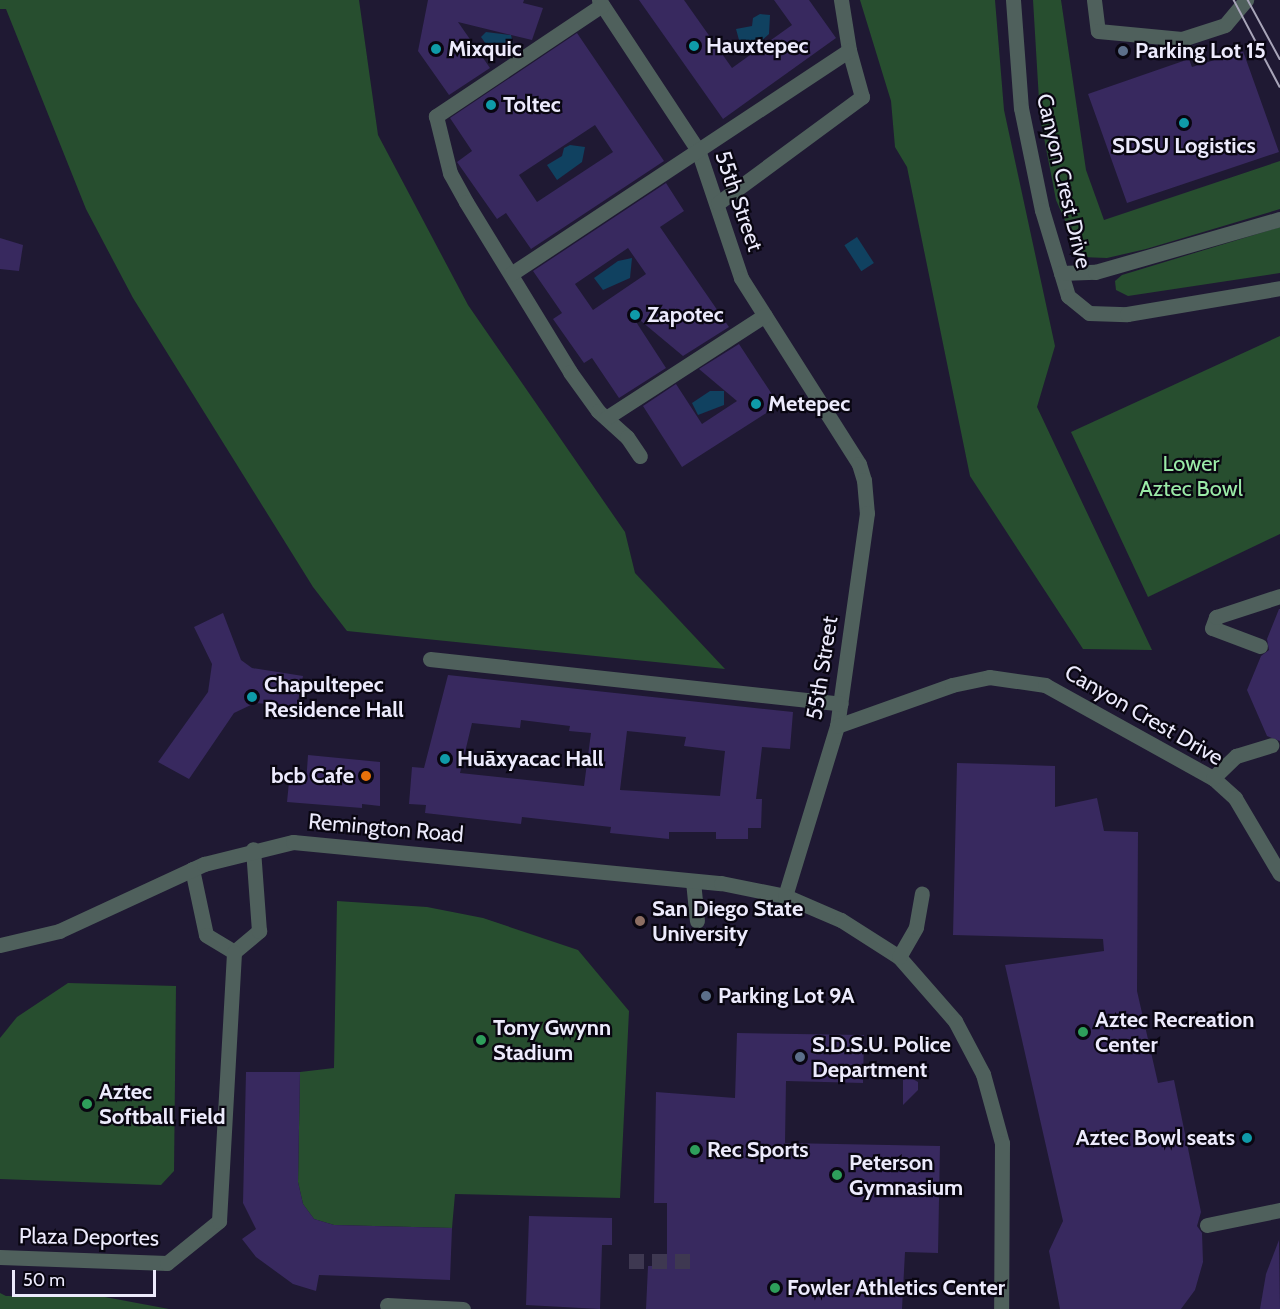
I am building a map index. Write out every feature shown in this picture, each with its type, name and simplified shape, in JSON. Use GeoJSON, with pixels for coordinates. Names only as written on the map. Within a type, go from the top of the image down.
{"type":"FeatureCollection","features":[{"type":"Feature","properties":{"kind":"street"},"geometry":{"type":"LineString","coordinates":[[718,203],[862,97],[849,51],[841,0]]}},
{"type":"Feature","properties":{"kind":"street","name":"Canyon Crest Drive"},"geometry":{"type":"LineString","coordinates":[[1013,0],[1021,108],[1042,210],[1068,296],[1089,313],[1127,314],[1280,288]]}},
{"type":"Feature","properties":{"kind":"street"},"geometry":{"type":"LineString","coordinates":[[1094,0],[1098,31],[1182,39],[1225,24],[1246,0]]}},
{"type":"Feature","properties":{"kind":"street"},"geometry":{"type":"LineString","coordinates":[[600,2],[436,116],[450,173],[570,372],[640,456]]}},
{"type":"Feature","properties":{"kind":"street","name":"55th Street"},"geometry":{"type":"LineString","coordinates":[[600,2],[698,150],[718,203],[741,278],[859,464],[864,480],[867,513],[837,726],[785,896]]}},
{"type":"Feature","properties":{"kind":"street"},"geometry":{"type":"LineString","coordinates":[[511,274],[849,51]]}},
{"type":"Feature","properties":{"kind":"street"},"geometry":{"type":"LineString","coordinates":[[1061,273],[1095,272],[1280,219]]}},
{"type":"Feature","properties":{"kind":"street"},"geometry":{"type":"LineString","coordinates":[[606,418],[765,315]]}},
{"type":"Feature","properties":{"kind":"street"},"geometry":{"type":"LineString","coordinates":[[1260,646],[1212,628],[1216,617],[1280,596]]}},
{"type":"Feature","properties":{"kind":"street"},"geometry":{"type":"LineString","coordinates":[[430,658],[841,704]]}},
{"type":"Feature","properties":{"kind":"street","name":"Canyon Crest Drive"},"geometry":{"type":"LineString","coordinates":[[837,726],[952,685],[989,677],[1045,685],[1213,778],[1235,798],[1280,874]]}},
{"type":"Feature","properties":{"kind":"street"},"geometry":{"type":"LineString","coordinates":[[1213,778],[1236,756],[1271,745]]}},
{"type":"Feature","properties":{"kind":"street","name":"Remington Road"},"geometry":{"type":"LineString","coordinates":[[0,945],[59,931],[192,869],[253,849],[293,842],[326,843],[693,881],[785,896]]}},
{"type":"Feature","properties":{"kind":"street"},"geometry":{"type":"LineString","coordinates":[[192,869],[206,935],[234,952],[259,931],[253,849]]}},
{"type":"Feature","properties":{"kind":"street"},"geometry":{"type":"LineString","coordinates":[[693,881],[697,921]]}},
{"type":"Feature","properties":{"kind":"street"},"geometry":{"type":"LineString","coordinates":[[899,957],[916,927],[922,894]]}},
{"type":"Feature","properties":{"kind":"street"},"geometry":{"type":"LineString","coordinates":[[785,896],[841,920],[899,957],[955,1021],[983,1074],[1002,1143],[1004,1179],[1001,1309]]}},
{"type":"Feature","properties":{"kind":"street","name":"Plaza Deportes"},"geometry":{"type":"LineString","coordinates":[[0,1257],[167,1263],[219,1221],[234,952]]}},
{"type":"Feature","properties":{"kind":"street"},"geometry":{"type":"LineString","coordinates":[[1207,1225],[1280,1210]]}},
{"type":"Feature","properties":{"kind":"street"},"geometry":{"type":"LineString","coordinates":[[387,1305],[464,1309]]}},
{"type":"Feature","properties":{"kind":"green space"},"geometry":{"type":"Polygon","coordinates":[[[0,0],[359,0],[378,135],[468,305],[625,532],[635,573],[725,669],[347,631],[313,587],[133,298],[86,209],[6,9],[0,9],[0,0]]]}},
{"type":"Feature","properties":{"kind":"green space"},"geometry":{"type":"Polygon","coordinates":[[[860,0],[995,0],[1004,110],[1055,346],[1037,407],[1152,650],[1083,649],[970,476],[907,167],[895,147],[891,101],[860,0]]]}},
{"type":"Feature","properties":{"kind":"green space"},"geometry":{"type":"Polygon","coordinates":[[[1033,0],[1061,0],[1086,170],[1104,220],[1280,161],[1280,209],[1146,249],[1107,258],[1081,257],[1056,200],[1040,117],[1033,0]]]}},
{"type":"Feature","properties":{"kind":"green space"},"geometry":{"type":"Polygon","coordinates":[[[1280,227],[1280,273],[1128,296],[1116,290],[1115,281],[1122,275],[1280,227]]]}},
{"type":"Feature","properties":{"kind":"green space","name":"Lower Aztec Bowl"},"geometry":{"type":"Polygon","coordinates":[[[1280,336],[1280,534],[1148,597],[1071,432],[1280,336]]]}},
{"type":"Feature","properties":{"kind":"green space","name":"Tony Gwynn Stadium"},"geometry":{"type":"Polygon","coordinates":[[[337,901],[427,907],[483,918],[578,950],[629,1011],[620,1198],[455,1194],[452,1228],[334,1225],[314,1219],[303,1204],[298,1182],[300,1072],[334,1068],[337,901]]]}},
{"type":"Feature","properties":{"kind":"green space","name":"Aztec Softball Field"},"geometry":{"type":"Polygon","coordinates":[[[68,983],[176,986],[174,1171],[161,1185],[0,1179],[0,1038],[17,1017],[68,983]]]}},
{"type":"Feature","properties":{"kind":"green space"},"geometry":{"type":"Polygon","coordinates":[[[0,1293],[6,1296],[105,1297],[169,1309],[0,1309],[0,1293]]]}},
{"type":"Feature","properties":{"kind":"water"},"geometry":{"type":"Polygon","coordinates":[[[760,14],[770,15],[769,34],[760,42],[739,40],[736,29],[752,26],[753,18],[760,14]]]}},
{"type":"Feature","properties":{"kind":"water"},"geometry":{"type":"Polygon","coordinates":[[[486,32],[511,35],[514,48],[493,54],[481,37],[486,32]]]}},
{"type":"Feature","properties":{"kind":"water"},"geometry":{"type":"Polygon","coordinates":[[[570,145],[585,147],[582,162],[557,180],[547,165],[562,156],[564,148],[570,145]]]}},
{"type":"Feature","properties":{"kind":"water"},"geometry":{"type":"Polygon","coordinates":[[[857,237],[874,263],[861,271],[844,245],[857,237]]]}},
{"type":"Feature","properties":{"kind":"water"},"geometry":{"type":"Polygon","coordinates":[[[632,258],[630,278],[603,290],[594,278],[618,261],[632,258]]]}},
{"type":"Feature","properties":{"kind":"water"},"geometry":{"type":"Polygon","coordinates":[[[710,391],[724,391],[724,405],[698,415],[692,403],[710,391]]]}},
{"type":"Feature","properties":{"kind":"building","name":"Mixquic"},"geometry":{"type":"Polygon","coordinates":[[[428,0],[524,0],[523,3],[543,8],[532,40],[458,22],[490,68],[449,95],[418,51],[428,0]]]}},
{"type":"Feature","properties":{"kind":"building","name":"Hauxtepec"},"geometry":{"type":"Polygon","coordinates":[[[639,0],[684,0],[732,68],[792,25],[774,0],[809,0],[836,38],[723,119],[639,0]]]}},
{"type":"Feature","properties":{"kind":"building"},"geometry":{"type":"Polygon","coordinates":[[[577,33],[664,161],[531,249],[506,213],[497,219],[457,162],[472,151],[450,118],[577,33]],[[595,125],[519,175],[537,202],[613,152],[595,125]]]}},
{"type":"Feature","properties":{"kind":"building","name":"SDSU Logistics"},"geometry":{"type":"Polygon","coordinates":[[[1243,51],[1279,152],[1127,203],[1088,94],[1189,59],[1192,67],[1243,51]]]}},
{"type":"Feature","properties":{"kind":"building"},"geometry":{"type":"Polygon","coordinates":[[[666,183],[684,211],[660,227],[729,327],[683,356],[629,311],[666,368],[619,398],[592,358],[584,363],[553,319],[562,313],[533,271],[666,183]],[[628,248],[575,284],[593,310],[646,274],[628,248]]]}},
{"type":"Feature","properties":{"kind":"building"},"geometry":{"type":"Polygon","coordinates":[[[0,238],[23,245],[19,271],[0,269],[0,238]]]}},
{"type":"Feature","properties":{"kind":"building","name":"Metepec"},"geometry":{"type":"Polygon","coordinates":[[[739,344],[779,405],[682,467],[643,406],[676,384],[702,424],[737,401],[699,369],[739,344]]]}},
{"type":"Feature","properties":{"kind":"building"},"geometry":{"type":"Polygon","coordinates":[[[1279,609],[1280,741],[1267,736],[1247,690],[1261,656],[1269,650],[1267,639],[1279,609]]]}},
{"type":"Feature","properties":{"kind":"building","name":"Chapultepec Residence Hall"},"geometry":{"type":"Polygon","coordinates":[[[223,613],[241,660],[252,668],[303,676],[297,706],[255,703],[234,713],[189,779],[158,762],[208,692],[212,664],[194,627],[223,613]]]}},
{"type":"Feature","properties":{"kind":"building","name":"Huāxyacac Hall"},"geometry":{"type":"Polygon","coordinates":[[[448,675],[793,712],[790,749],[762,747],[756,799],[762,799],[761,828],[748,828],[748,839],[716,839],[716,832],[669,832],[669,839],[610,833],[611,827],[522,817],[521,824],[425,813],[426,805],[409,804],[412,767],[424,768],[448,675]],[[521,720],[520,728],[472,723],[460,773],[584,786],[591,733],[569,731],[570,726],[521,720]],[[627,731],[620,790],[720,796],[725,751],[684,746],[686,737],[627,731]]]}},
{"type":"Feature","properties":{"kind":"building"},"geometry":{"type":"Polygon","coordinates":[[[308,755],[380,762],[380,806],[362,804],[362,808],[287,802],[289,782],[306,784],[308,755]]]}},
{"type":"Feature","properties":{"kind":"building","name":"Aztec Recreation Center"},"geometry":{"type":"Polygon","coordinates":[[[957,763],[1055,766],[1055,807],[1097,798],[1104,831],[1138,832],[1137,991],[1158,1083],[1174,1080],[1201,1212],[1197,1226],[1202,1233],[1203,1262],[1195,1290],[1181,1309],[1060,1309],[1049,1251],[1063,1221],[1005,965],[1104,951],[1103,939],[953,935],[957,763]]]}},
{"type":"Feature","properties":{"kind":"building"},"geometry":{"type":"Polygon","coordinates":[[[737,1033],[864,1035],[863,1083],[786,1081],[785,1143],[940,1146],[938,1253],[905,1252],[902,1309],[646,1309],[648,1266],[667,1266],[667,1203],[654,1203],[656,1092],[735,1098],[737,1033]]]}},
{"type":"Feature","properties":{"kind":"building"},"geometry":{"type":"Polygon","coordinates":[[[246,1072],[300,1072],[298,1182],[303,1204],[314,1219],[334,1225],[452,1228],[450,1280],[319,1275],[316,1291],[293,1284],[256,1257],[242,1239],[256,1229],[243,1203],[246,1072]]]}},
{"type":"Feature","properties":{"kind":"building"},"geometry":{"type":"Polygon","coordinates":[[[911,1078],[918,1082],[918,1090],[903,1105],[903,1080],[911,1078]]]}},
{"type":"Feature","properties":{"kind":"building"},"geometry":{"type":"Polygon","coordinates":[[[529,1216],[612,1218],[612,1245],[602,1245],[600,1309],[526,1305],[529,1216]]]}},
{"type":"Feature","properties":{"kind":"building"},"geometry":{"type":"Polygon","coordinates":[[[1279,1240],[1280,1309],[1260,1309],[1266,1274],[1279,1240]]]}},
{"type":"Feature","properties":{"kind":"tunnel"},"geometry":{"type":"LineString","coordinates":[[629,1261],[696,1261]]}},
{"type":"Feature","properties":{"kind":"tram line"},"geometry":{"type":"LineString","coordinates":[[1234,0],[1280,87]]}},
{"type":"Feature","properties":{"kind":"tram line"},"geometry":{"type":"LineString","coordinates":[[1248,0],[1280,59]]}},
{"type":"Feature","properties":{"kind":"place","name":"Hauxtepec"},"geometry":{"type":"Point","coordinates":[694,46]}},
{"type":"Feature","properties":{"kind":"place","name":"Mixquic"},"geometry":{"type":"Point","coordinates":[436,49]}},
{"type":"Feature","properties":{"kind":"place","name":"Parking Lot 15"},"geometry":{"type":"Point","coordinates":[1123,51]}},
{"type":"Feature","properties":{"kind":"place","name":"Toltec"},"geometry":{"type":"Point","coordinates":[491,105]}},
{"type":"Feature","properties":{"kind":"place","name":"SDSU Logistics"},"geometry":{"type":"Point","coordinates":[1184,123]}},
{"type":"Feature","properties":{"kind":"place","name":"Zapotec"},"geometry":{"type":"Point","coordinates":[635,315]}},
{"type":"Feature","properties":{"kind":"place","name":"Metepec"},"geometry":{"type":"Point","coordinates":[756,404]}},
{"type":"Feature","properties":{"kind":"place","name":"Chapultepec Residence Hall"},"geometry":{"type":"Point","coordinates":[252,697]}},
{"type":"Feature","properties":{"kind":"place","name":"Huāxyacac Hall"},"geometry":{"type":"Point","coordinates":[445,759]}},
{"type":"Feature","properties":{"kind":"place","name":"bcb Cafe"},"geometry":{"type":"Point","coordinates":[366,776]}},
{"type":"Feature","properties":{"kind":"place","name":"San Diego State University"},"geometry":{"type":"Point","coordinates":[640,921]}},
{"type":"Feature","properties":{"kind":"place","name":"Parking Lot 9A"},"geometry":{"type":"Point","coordinates":[706,996]}},
{"type":"Feature","properties":{"kind":"place","name":"Aztec Recreation Center"},"geometry":{"type":"Point","coordinates":[1083,1032]}},
{"type":"Feature","properties":{"kind":"place","name":"Tony Gwynn Stadium"},"geometry":{"type":"Point","coordinates":[481,1040]}},
{"type":"Feature","properties":{"kind":"place","name":"S.D.S.U. Police Department"},"geometry":{"type":"Point","coordinates":[800,1057]}},
{"type":"Feature","properties":{"kind":"place","name":"Aztec Softball Field"},"geometry":{"type":"Point","coordinates":[87,1104]}},
{"type":"Feature","properties":{"kind":"place","name":"Aztec Bowl seats"},"geometry":{"type":"Point","coordinates":[1247,1138]}},
{"type":"Feature","properties":{"kind":"place","name":"Rec Sports"},"geometry":{"type":"Point","coordinates":[695,1150]}},
{"type":"Feature","properties":{"kind":"place","name":"Peterson Gymnasium"},"geometry":{"type":"Point","coordinates":[837,1175]}},
{"type":"Feature","properties":{"kind":"place","name":"Fowler Athletics Center"},"geometry":{"type":"Point","coordinates":[775,1288]}}]}
